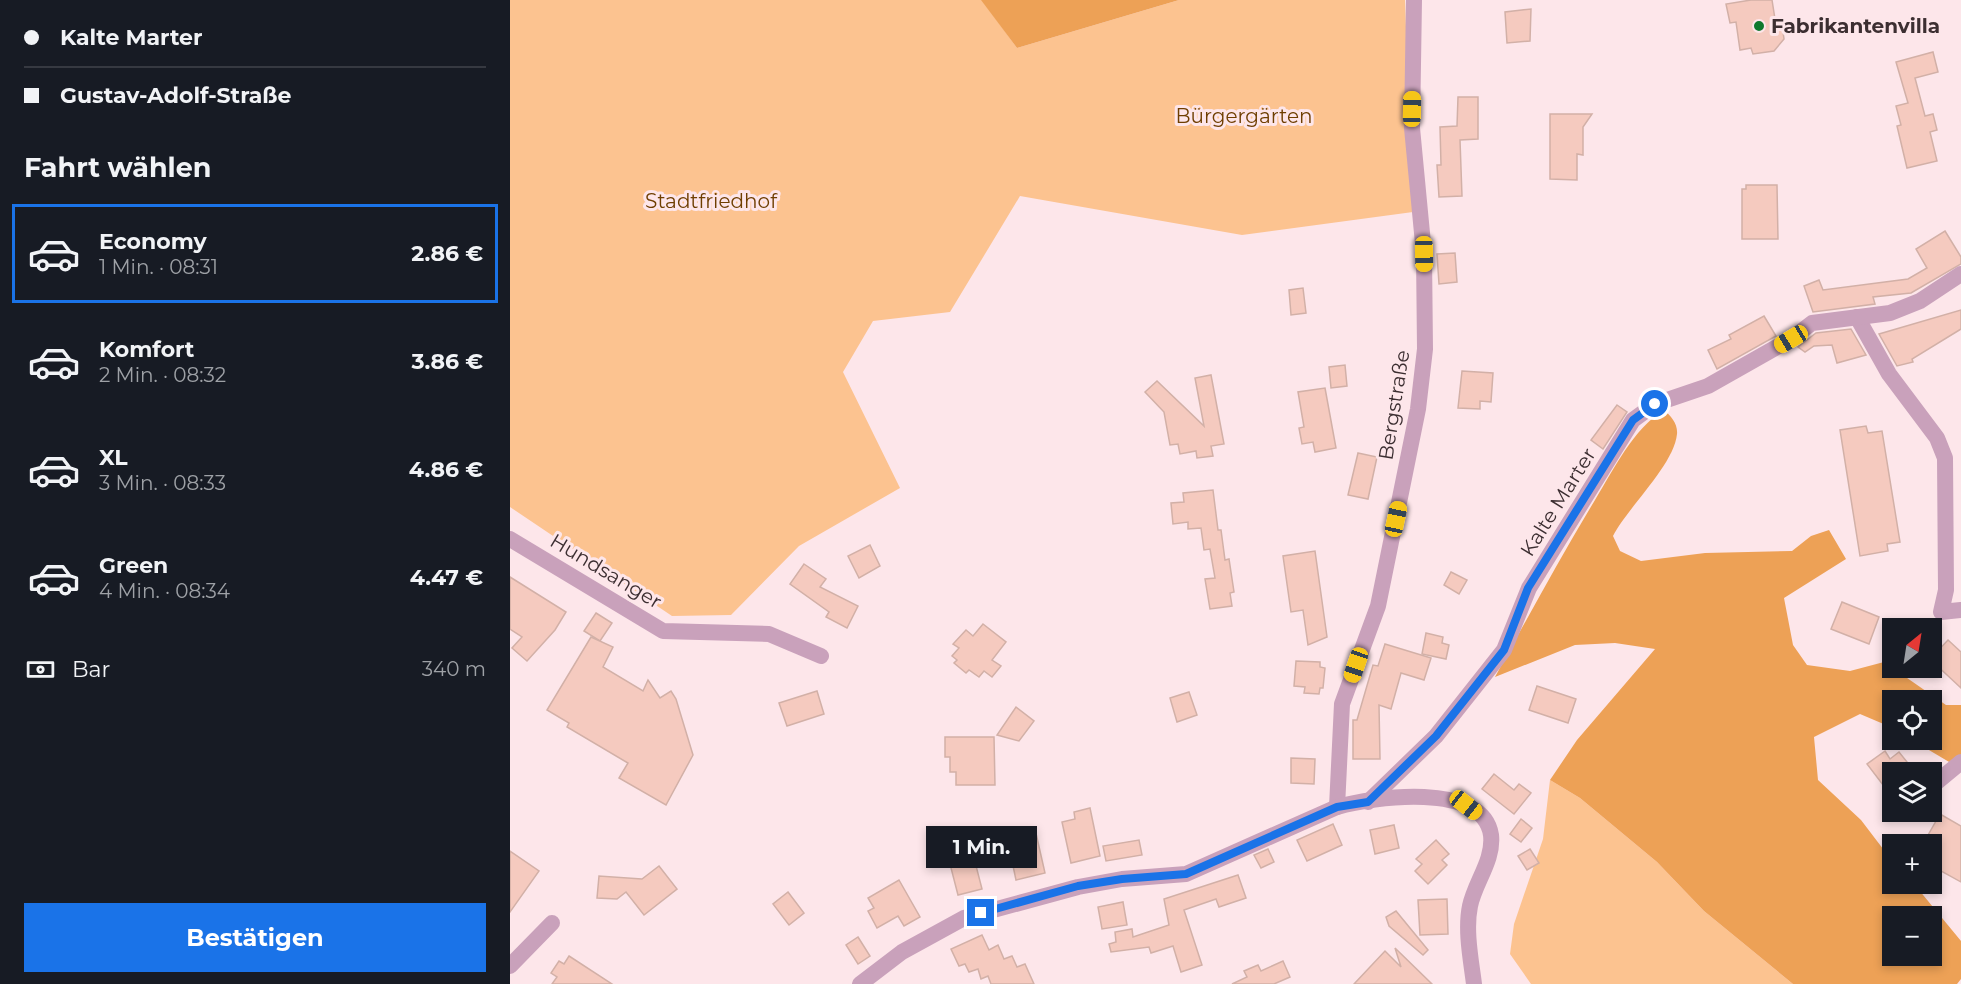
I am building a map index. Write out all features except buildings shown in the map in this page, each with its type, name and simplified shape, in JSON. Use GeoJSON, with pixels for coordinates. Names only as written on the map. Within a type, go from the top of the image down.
{"type":"FeatureCollection","features":[{"type":"Feature","properties":{"kind":"street","name":"Bergstraße"},"geometry":{"type":"LineString","coordinates":[[1337,807],[1342,704],[1378,606],[1418,409],[1425,349],[1424,254],[1412,128],[1414,0]]}},
{"type":"Feature","properties":{"kind":"street","name":"Kalte Marter"},"geometry":{"type":"LineString","coordinates":[[1362,802],[1436,736],[1504,650],[1528,588],[1633,420],[1655,404],[1708,386],[1782,344],[1812,323],[1890,313],[1920,301],[1961,274]]}},
{"type":"Feature","properties":{"kind":"street"},"geometry":{"type":"LineString","coordinates":[[1857,317],[1889,374],[1937,438],[1945,458],[1946,590],[1941,612],[1961,610]]}},
{"type":"Feature","properties":{"kind":"street","name":"Hundsanger"},"geometry":{"type":"LineString","coordinates":[[510,539],[663,631],[769,634],[821,656]]}},
{"type":"Feature","properties":{"kind":"street"},"geometry":{"type":"LineString","coordinates":[[1942,778],[1961,762]]}},
{"type":"Feature","properties":{"kind":"street"},"geometry":{"type":"LineString","coordinates":[[860,984],[902,951],[964,918],[1078,886],[1122,879],[1186,874],[1337,807],[1362,802],[1424,796],[1466,805],[1481,817],[1491,833],[1491,848],[1470,908],[1474,984]]}},
{"type":"Feature","properties":{"kind":"street"},"geometry":{"type":"LineString","coordinates":[[510,966],[552,922]]}},
{"type":"Feature","properties":{"kind":"green space","name":"Stadtfriedhof"},"geometry":{"type":"Polygon","coordinates":[[[510,0],[982,0],[1017,48],[1179,0],[1405,0],[1413,212],[1242,235],[1020,196],[950,312],[873,321],[843,372],[900,488],[799,546],[731,615],[672,616],[510,507],[510,0]]]}},
{"type":"Feature","properties":{"kind":"green space"},"geometry":{"type":"Polygon","coordinates":[[[1550,780],[1580,798],[1657,862],[1704,911],[1793,984],[1531,984],[1510,954],[1514,924],[1543,839],[1550,780]]]}},
{"type":"Feature","properties":{"kind":"shaded area"},"geometry":{"type":"Polygon","coordinates":[[[981,0],[1179,0],[1017,48],[981,0]]]}},
{"type":"Feature","properties":{"kind":"shaded area"},"geometry":{"type":"Polygon","coordinates":[[[1664,410],[1674,420],[1677,434],[1668,459],[1613,536],[1620,551],[1641,561],[1705,553],[1792,551],[1811,536],[1829,530],[1846,559],[1784,598],[1793,645],[1807,665],[1850,671],[1882,663],[1882,678],[1907,678],[1924,690],[1882,690],[1882,723],[1860,714],[1814,737],[1818,780],[1861,820],[1882,848],[1882,894],[1922,894],[1932,906],[1882,906],[1882,966],[1942,966],[1942,918],[1961,941],[1961,979],[1957,984],[1793,984],[1704,911],[1657,862],[1580,798],[1550,780],[1577,740],[1655,649],[1615,643],[1575,645],[1495,677],[1617,463],[1643,428],[1664,410]]]}},
{"type":"Feature","properties":{"kind":"shaded area"},"geometry":{"type":"Polygon","coordinates":[[[1942,702],[1946,705],[1961,705],[1961,769],[1929,750],[1942,750],[1942,702]]]}},
{"type":"Feature","properties":{"kind":"place","name":"Fabrikantenvilla"},"geometry":{"type":"Point","coordinates":[1759,26]}},
{"type":"Feature","properties":{"kind":"route"},"geometry":{"type":"LineString","coordinates":[[981,913],[1078,886],[1122,879],[1186,874],[1219,861],[1275,832],[1337,807],[1355,802],[1368,802],[1436,736],[1504,650],[1528,588],[1633,420],[1655,404]]}},
{"type":"Feature","properties":{"kind":"park label","name":"Bürgergärten"},"geometry":{"type":"Point","coordinates":[1244,116]}}]}
